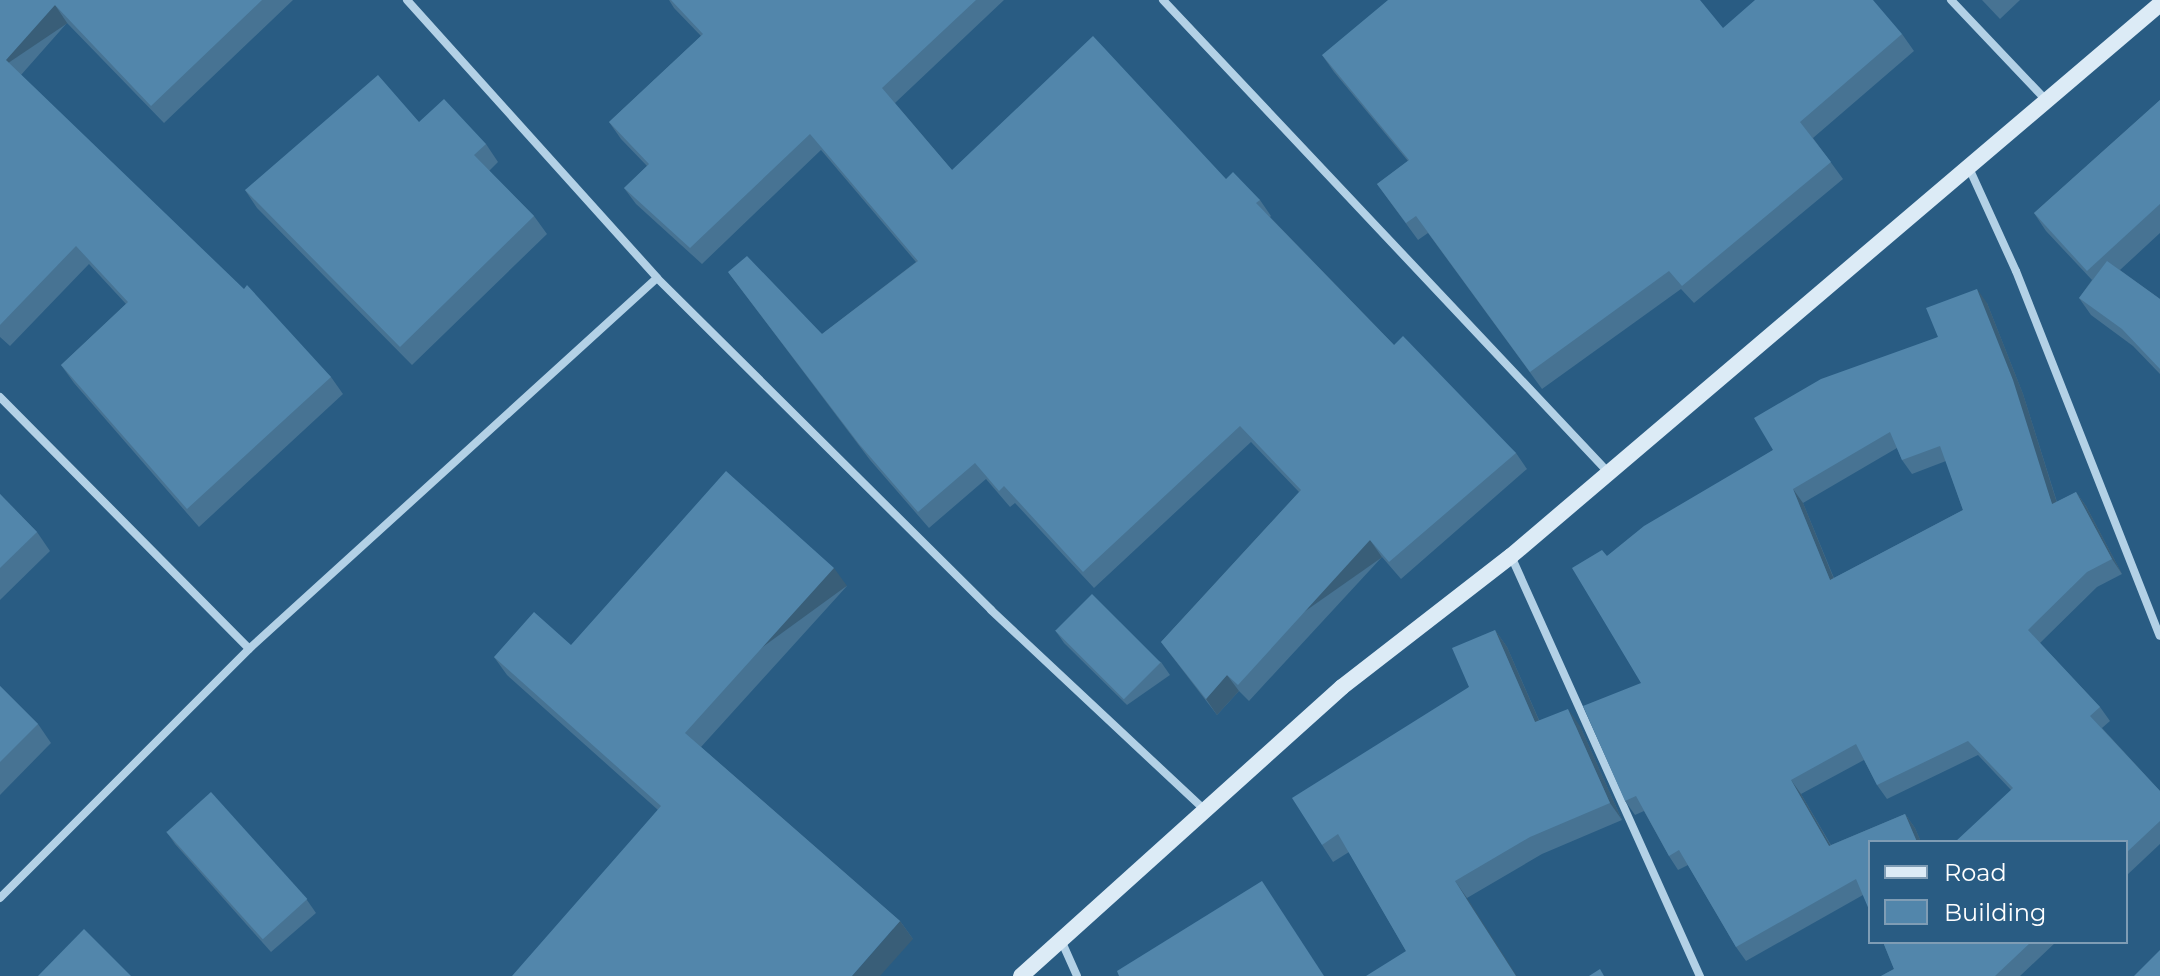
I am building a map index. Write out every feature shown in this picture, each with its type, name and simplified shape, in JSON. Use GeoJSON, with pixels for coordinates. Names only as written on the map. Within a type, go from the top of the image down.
{"type":"FeatureCollection","features":[{"type":"Feature","properties":{"kind":"street"},"geometry":{"type":"LineString","coordinates":[[407,0],[657,278],[991,610],[1205,811]]}},
{"type":"Feature","properties":{"kind":"street"},"geometry":{"type":"LineString","coordinates":[[1163,0],[1608,472]]}},
{"type":"Feature","properties":{"kind":"street"},"geometry":{"type":"LineString","coordinates":[[1951,0],[2046,100]]}},
{"type":"Feature","properties":{"kind":"street"},"geometry":{"type":"LineString","coordinates":[[1021,976],[1060,937],[1342,687],[1511,556],[2160,4]]}},
{"type":"Feature","properties":{"kind":"street"},"geometry":{"type":"LineString","coordinates":[[1969,168],[2016,271],[2160,636]]}},
{"type":"Feature","properties":{"kind":"street"},"geometry":{"type":"LineString","coordinates":[[0,898],[249,649],[657,278]]}},
{"type":"Feature","properties":{"kind":"street"},"geometry":{"type":"LineString","coordinates":[[0,397],[249,649]]}},
{"type":"Feature","properties":{"kind":"street"},"geometry":{"type":"LineString","coordinates":[[1511,556],[1700,976]]}},
{"type":"Feature","properties":{"kind":"street"},"geometry":{"type":"LineString","coordinates":[[1060,937],[1077,976]]}},
{"type":"Feature","properties":{"kind":"building"},"geometry":{"type":"Polygon","coordinates":[[[0,0],[262,0],[151,106],[55,5],[6,60],[244,289],[247,285],[331,377],[187,509],[61,365],[128,302],[76,246],[0,325],[0,0]]]}},
{"type":"Feature","properties":{"kind":"building"},"geometry":{"type":"Polygon","coordinates":[[[671,0],[976,0],[882,88],[952,170],[1093,36],[1226,179],[1233,172],[1260,200],[1256,203],[1394,345],[1403,336],[1516,453],[1389,562],[1370,540],[1238,685],[1227,675],[1206,699],[1161,642],[1301,490],[1240,426],[1083,572],[1004,486],[999,491],[975,463],[918,512],[859,444],[728,272],[747,256],[822,334],[918,261],[810,134],[690,248],[624,188],[649,164],[609,122],[703,34],[671,0]]]}},
{"type":"Feature","properties":{"kind":"building"},"geometry":{"type":"Polygon","coordinates":[[[1388,0],[1700,0],[1723,28],[1755,0],[1873,0],[1902,34],[1800,122],[1831,162],[1682,286],[1669,271],[1530,372],[1416,216],[1406,223],[1377,184],[1409,160],[1322,55],[1388,0]]]}},
{"type":"Feature","properties":{"kind":"building"},"geometry":{"type":"Polygon","coordinates":[[[378,75],[419,122],[444,99],[486,144],[474,155],[534,216],[400,347],[245,190],[378,75]]]}},
{"type":"Feature","properties":{"kind":"building"},"geometry":{"type":"Polygon","coordinates":[[[2160,100],[2160,204],[2087,271],[2034,213],[2160,100]]]}},
{"type":"Feature","properties":{"kind":"building"},"geometry":{"type":"Polygon","coordinates":[[[2107,261],[2160,299],[2160,369],[2122,329],[2079,298],[2107,261]]]}},
{"type":"Feature","properties":{"kind":"building"},"geometry":{"type":"Polygon","coordinates":[[[1977,289],[2013,380],[2052,504],[2076,492],[2112,559],[2087,572],[2028,630],[2100,707],[2090,716],[2160,791],[2160,821],[2128,851],[2128,840],[1957,840],[2013,788],[1968,741],[1877,785],[1856,744],[1791,780],[1829,846],[1905,814],[1916,840],[1868,840],[1868,907],[1856,879],[1736,947],[1679,850],[1669,856],[1636,796],[1625,801],[1583,706],[1641,683],[1572,568],[1602,550],[1607,556],[1644,526],[1773,450],[1754,418],[1821,379],[1938,337],[1926,308],[1977,289]],[[1890,432],[1793,489],[1830,580],[1963,510],[1940,446],[1902,460],[1890,432]]]}},
{"type":"Feature","properties":{"kind":"building"},"geometry":{"type":"Polygon","coordinates":[[[726,471],[834,568],[685,733],[900,921],[852,976],[512,976],[661,806],[494,657],[534,612],[571,645],[726,471]]]}},
{"type":"Feature","properties":{"kind":"building"},"geometry":{"type":"Polygon","coordinates":[[[0,494],[37,532],[0,568],[0,494]]]}},
{"type":"Feature","properties":{"kind":"building"},"geometry":{"type":"Polygon","coordinates":[[[1092,594],[1161,663],[1124,699],[1055,631],[1092,594]]]}},
{"type":"Feature","properties":{"kind":"building"},"geometry":{"type":"Polygon","coordinates":[[[1495,630],[1535,722],[1568,709],[1610,803],[1530,837],[1455,881],[1516,976],[1366,976],[1406,951],[1338,834],[1322,845],[1292,798],[1469,687],[1452,648],[1495,630]]]}},
{"type":"Feature","properties":{"kind":"building"},"geometry":{"type":"Polygon","coordinates":[[[0,686],[38,724],[0,762],[0,686]]]}},
{"type":"Feature","properties":{"kind":"building"},"geometry":{"type":"Polygon","coordinates":[[[211,792],[307,899],[263,939],[166,832],[211,792]]]}},
{"type":"Feature","properties":{"kind":"building"},"geometry":{"type":"Polygon","coordinates":[[[1262,881],[1324,976],[1119,976],[1117,971],[1262,881]]]}},
{"type":"Feature","properties":{"kind":"building"},"geometry":{"type":"Polygon","coordinates":[[[84,929],[131,976],[38,976],[84,929]]]}},
{"type":"Feature","properties":{"kind":"building"},"geometry":{"type":"Polygon","coordinates":[[[1884,944],[2029,944],[1995,976],[1881,976],[1894,969],[1884,944]]]}},
{"type":"Feature","properties":{"kind":"building"},"geometry":{"type":"Polygon","coordinates":[[[2160,950],[2160,976],[2134,976],[2160,950]]]}},
{"type":"Feature","properties":{"kind":"building"},"geometry":{"type":"Polygon","coordinates":[[[1600,969],[1604,976],[1589,976],[1600,969]]]}}]}
